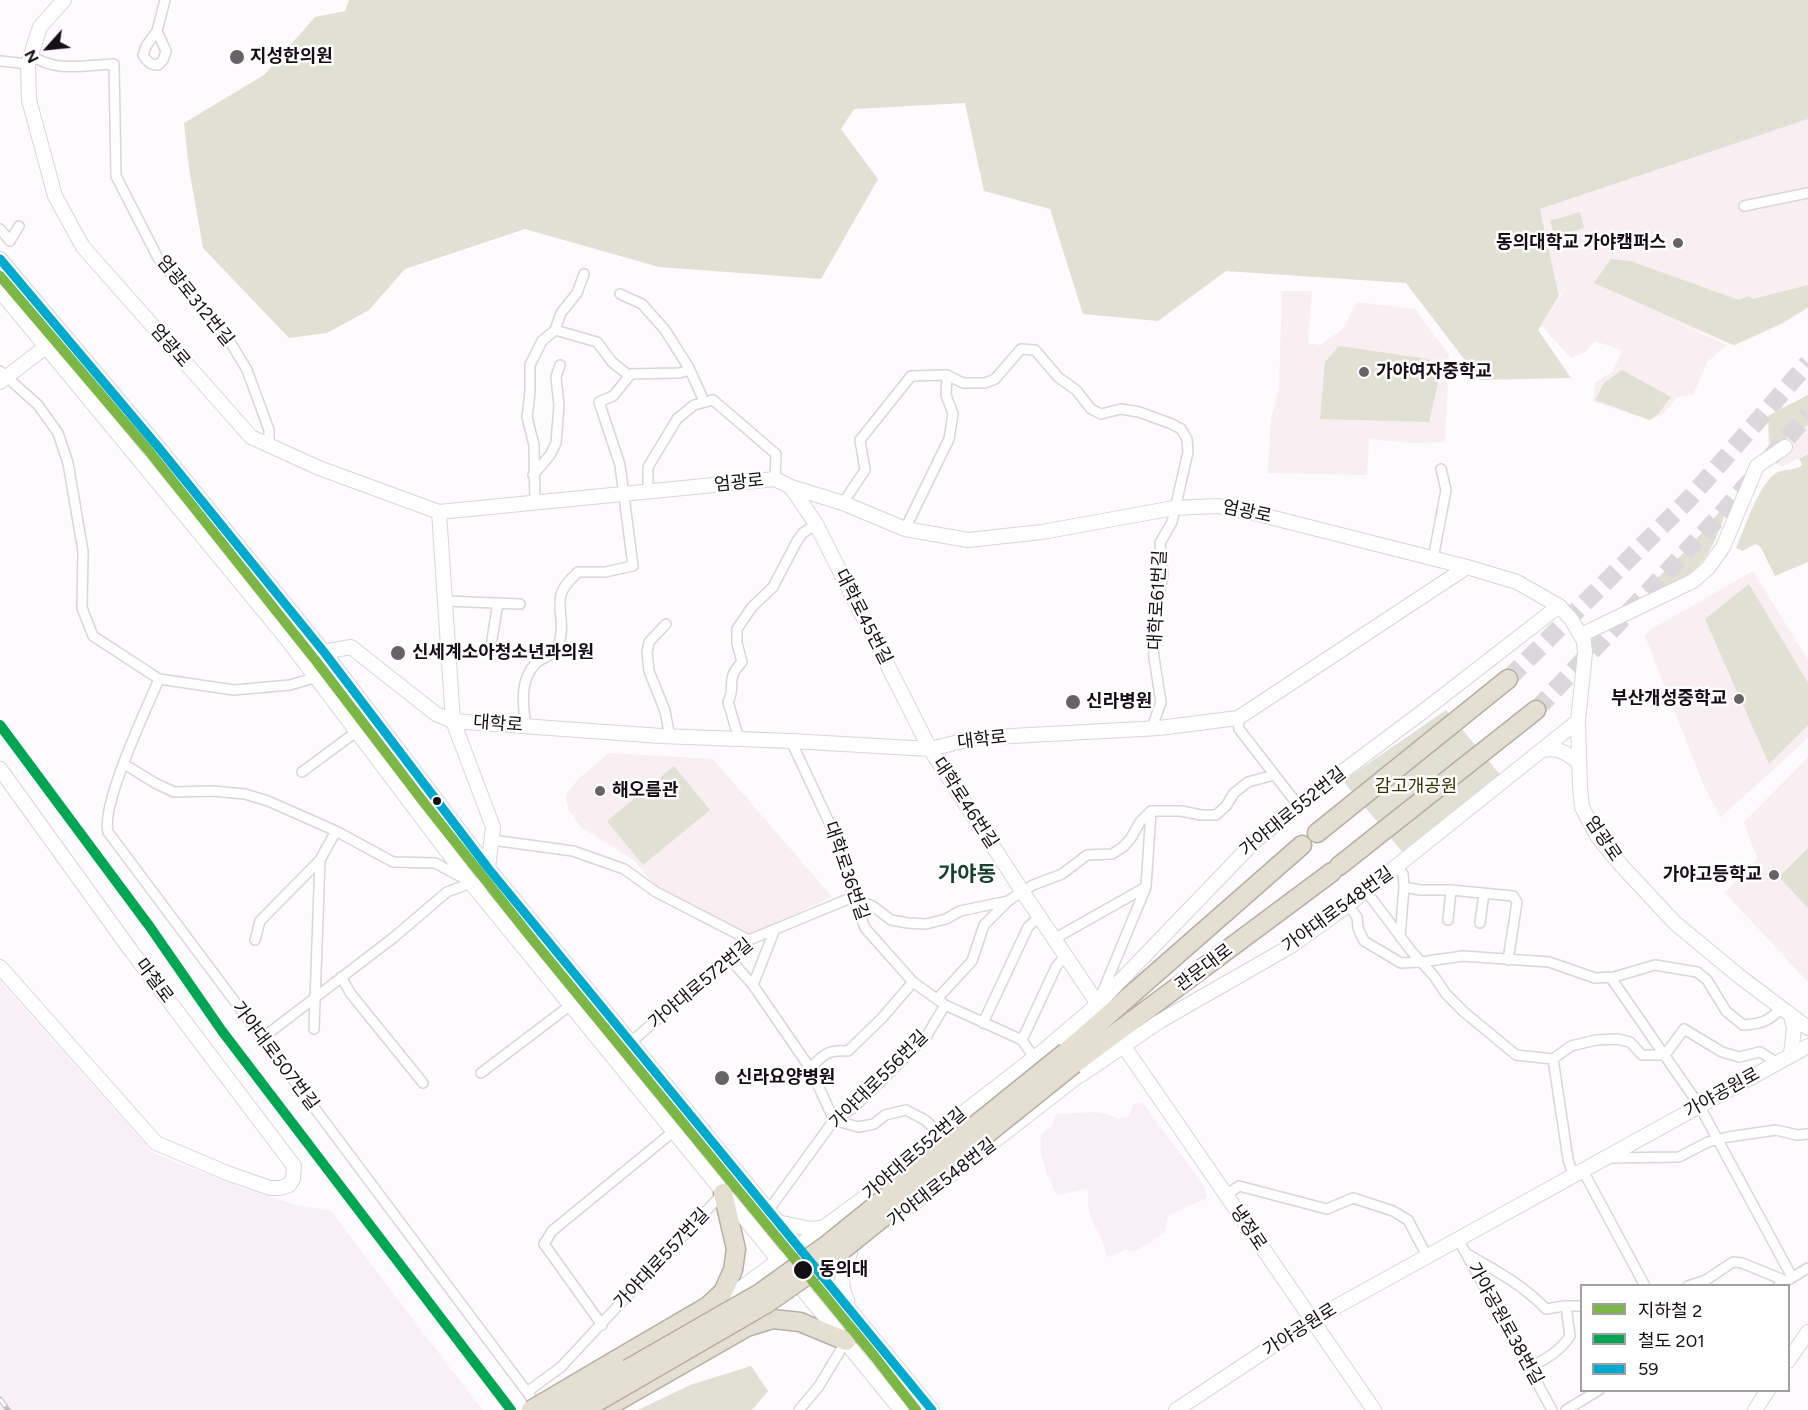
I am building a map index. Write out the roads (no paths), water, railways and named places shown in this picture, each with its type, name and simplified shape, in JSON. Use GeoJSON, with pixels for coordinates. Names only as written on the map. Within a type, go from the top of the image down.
{"type":"FeatureCollection","features":[{"type":"Feature","properties":{"kind":"highway"},"geometry":{"type":"LineString","coordinates":[[1317,833],[1508,679]]}},
{"type":"Feature","properties":{"kind":"highway","name":"관문대로"},"geometry":{"type":"LineString","coordinates":[[1068,1059],[1167,996],[1336,869],[1536,710]]}},
{"type":"Feature","properties":{"kind":"highway","name":"관문대로"},"geometry":{"type":"LineString","coordinates":[[1068,1059],[1148,980],[1302,845]]}},
{"type":"Feature","properties":{"kind":"highway"},"geometry":{"type":"LineString","coordinates":[[556,1410],[760,1293],[828,1244],[1068,1059]]}},
{"type":"Feature","properties":{"kind":"highway"},"geometry":{"type":"LineString","coordinates":[[583,1410],[766,1304],[836,1256],[1068,1059]]}},
{"type":"Feature","properties":{"kind":"highway"},"geometry":{"type":"LineString","coordinates":[[531,1410],[708,1306],[723,1292],[733,1270],[736,1249],[722,1191]]}},
{"type":"Feature","properties":{"kind":"highway"},"geometry":{"type":"LineString","coordinates":[[602,1410],[686,1352],[773,1319],[800,1322],[846,1341]]}},
{"type":"Feature","properties":{"kind":"main road","name":"엄광로"},"geometry":{"type":"LineString","coordinates":[[64,0],[40,27],[30,59],[29,100],[55,196],[83,247],[251,437],[319,468],[439,512],[775,479],[791,487],[843,503],[905,529],[969,540],[1042,532],[1174,508],[1212,505],[1467,567],[1517,582],[1559,606],[1584,637],[1578,721],[1582,807],[1597,836],[1675,923],[1808,1028]]}},
{"type":"Feature","properties":{"kind":"main road"},"geometry":{"type":"LineString","coordinates":[[0,259],[159,448],[324,652],[488,868],[932,1410]]}},
{"type":"Feature","properties":{"kind":"main road"},"geometry":{"type":"LineString","coordinates":[[0,291],[317,677],[356,732],[475,887],[901,1410]]}},
{"type":"Feature","properties":{"kind":"main road"},"geometry":{"type":"LineString","coordinates":[[3,377],[47,346]]}},
{"type":"Feature","properties":{"kind":"main road"},"geometry":{"type":"LineString","coordinates":[[1539,622],[1564,618],[1584,637],[1701,575],[1724,547],[1757,466],[1787,451]]}},
{"type":"Feature","properties":{"kind":"main road","name":"대학로45번길"},"geometry":{"type":"LineString","coordinates":[[791,487],[816,524],[930,749]]}},
{"type":"Feature","properties":{"kind":"main road"},"geometry":{"type":"LineString","coordinates":[[439,512],[445,605]]}},
{"type":"Feature","properties":{"kind":"main road","name":"대학로"},"geometry":{"type":"LineString","coordinates":[[300,656],[351,647],[436,714],[453,721],[670,737],[930,749],[975,738],[1152,728],[1238,718],[1467,567]]}},
{"type":"Feature","properties":{"kind":"main road","name":"대학로"},"geometry":{"type":"LineString","coordinates":[[445,605],[453,721],[494,827],[488,868],[475,887]]}},
{"type":"Feature","properties":{"kind":"main road","name":"가야대로552번길"},"geometry":{"type":"LineString","coordinates":[[686,1352],[733,1294],[799,1248],[883,1184],[938,1132],[1034,1058],[1068,1059],[1098,1004],[1255,841],[1559,606]]}},
{"type":"Feature","properties":{"kind":"main road","name":"가야대로548번길"},"geometry":{"type":"LineString","coordinates":[[716,1328],[822,1275],[850,1254],[1068,1059],[1123,1045],[1160,1021],[1291,946],[1348,906],[1578,721]]}},
{"type":"Feature","properties":{"kind":"main road"},"geometry":{"type":"LineString","coordinates":[[1544,750],[1553,748],[1565,752],[1580,763]]}},
{"type":"Feature","properties":{"kind":"main road","name":"대학로46번길"},"geometry":{"type":"LineString","coordinates":[[930,749],[1038,917],[1098,1004]]}},
{"type":"Feature","properties":{"kind":"main road","name":"마철로"},"geometry":{"type":"LineString","coordinates":[[0,769],[106,917],[294,1166],[293,1179],[289,1185],[270,1188],[227,1173],[156,1143],[0,966]]}},
{"type":"Feature","properties":{"kind":"main road"},"geometry":{"type":"LineString","coordinates":[[1786,1012],[1794,1028],[1791,1054]]}},
{"type":"Feature","properties":{"kind":"main road","name":"냉정로"},"geometry":{"type":"LineString","coordinates":[[1123,1045],[1374,1410]]}},
{"type":"Feature","properties":{"kind":"main road","name":"가야공원로"},"geometry":{"type":"LineString","coordinates":[[1180,1409],[1311,1320],[1808,1046]]}},
{"type":"Feature","properties":{"kind":"main road"},"geometry":{"type":"LineString","coordinates":[[722,1191],[736,1199],[740,1200],[744,1197],[745,1192],[737,1172]]}},
{"type":"Feature","properties":{"kind":"main road"},"geometry":{"type":"LineString","coordinates":[[777,1222],[811,1229],[828,1226]]}},
{"type":"Feature","properties":{"kind":"main road"},"geometry":{"type":"LineString","coordinates":[[733,1294],[740,1275],[736,1249]]}},
{"type":"Feature","properties":{"kind":"main road"},"geometry":{"type":"LineString","coordinates":[[850,1254],[844,1266],[842,1284],[844,1296],[853,1312]]}},
{"type":"Feature","properties":{"kind":"main road"},"geometry":{"type":"LineString","coordinates":[[568,1410],[686,1352],[716,1328],[767,1314],[780,1320]]}},
{"type":"Feature","properties":{"kind":"main road"},"geometry":{"type":"LineString","coordinates":[[1790,1358],[1808,1332]]}},
{"type":"Feature","properties":{"kind":"main road"},"geometry":{"type":"LineString","coordinates":[[1755,1410],[1767,1392]]}},
{"type":"Feature","properties":{"kind":"street"},"geometry":{"type":"LineString","coordinates":[[157,31],[166,51],[158,64],[148,62],[143,55],[146,46],[157,31],[165,0]]}},
{"type":"Feature","properties":{"kind":"street"},"geometry":{"type":"LineString","coordinates":[[0,61],[30,59]]}},
{"type":"Feature","properties":{"kind":"street","name":"엄광로312번길"},"geometry":{"type":"LineString","coordinates":[[30,59],[38,59],[58,67],[114,64],[116,176],[158,258],[232,345],[247,370],[269,430],[269,446]]}},
{"type":"Feature","properties":{"kind":"street"},"geometry":{"type":"LineString","coordinates":[[1744,206],[1808,192]]}},
{"type":"Feature","properties":{"kind":"street"},"geometry":{"type":"LineString","coordinates":[[0,229],[10,241],[19,226]]}},
{"type":"Feature","properties":{"kind":"street"},"geometry":{"type":"LineString","coordinates":[[535,504],[534,445],[527,417],[530,365],[542,341],[555,330],[561,313],[577,293],[584,274]]}},
{"type":"Feature","properties":{"kind":"street"},"geometry":{"type":"LineString","coordinates":[[620,294],[642,304],[665,330],[690,370],[704,401]]}},
{"type":"Feature","properties":{"kind":"street"},"geometry":{"type":"LineString","coordinates":[[555,330],[597,342],[612,362],[627,374],[679,373],[690,370]]}},
{"type":"Feature","properties":{"kind":"street","name":"대학로61번길"},"geometry":{"type":"LineString","coordinates":[[947,375],[963,383],[985,383],[995,379],[1021,350],[1035,350],[1058,377],[1076,390],[1091,409],[1101,414],[1121,409],[1139,412],[1181,429],[1187,439],[1188,452],[1172,522],[1160,543],[1163,574],[1153,632],[1154,658],[1161,702],[1152,728]]}},
{"type":"Feature","properties":{"kind":"street"},"geometry":{"type":"LineString","coordinates":[[533,475],[550,455],[556,443],[560,405],[556,377],[560,365]]}},
{"type":"Feature","properties":{"kind":"street"},"geometry":{"type":"LineString","coordinates":[[526,726],[523,702],[527,678],[537,663],[557,648],[562,628],[561,594],[568,583],[578,572],[605,572],[633,566],[621,465],[599,402],[612,396],[631,374]]}},
{"type":"Feature","properties":{"kind":"street"},"geometry":{"type":"LineString","coordinates":[[843,503],[865,470],[861,441],[911,376],[947,375],[946,395],[953,414],[949,439],[905,529]]}},
{"type":"Feature","properties":{"kind":"street"},"geometry":{"type":"LineString","coordinates":[[3,377],[38,405],[58,433],[68,463],[83,551],[82,608],[93,636],[159,679],[234,690],[290,685],[317,677]]}},
{"type":"Feature","properties":{"kind":"street"},"geometry":{"type":"LineString","coordinates":[[648,492],[648,467],[677,419],[694,405],[713,400],[777,454],[775,479]]}},
{"type":"Feature","properties":{"kind":"street"},"geometry":{"type":"LineString","coordinates":[[1433,559],[1446,490],[1441,469]]}},
{"type":"Feature","properties":{"kind":"street"},"geometry":{"type":"LineString","coordinates":[[739,739],[728,702],[732,694],[730,682],[733,671],[742,662],[737,643],[737,629],[752,606],[773,587],[797,540],[816,524]]}},
{"type":"Feature","properties":{"kind":"street"},"geometry":{"type":"LineString","coordinates":[[492,639],[498,603]]}},
{"type":"Feature","properties":{"kind":"street"},"geometry":{"type":"LineString","coordinates":[[445,605],[520,604]]}},
{"type":"Feature","properties":{"kind":"street"},"geometry":{"type":"LineString","coordinates":[[666,624],[649,642],[647,652],[649,671],[665,711],[670,737]]}},
{"type":"Feature","properties":{"kind":"street","name":"가야대로507번길"},"geometry":{"type":"LineString","coordinates":[[159,679],[114,790],[106,823],[108,832],[541,1410]]}},
{"type":"Feature","properties":{"kind":"street"},"geometry":{"type":"LineString","coordinates":[[1238,718],[1239,729],[1298,806]]}},
{"type":"Feature","properties":{"kind":"street"},"geometry":{"type":"LineString","coordinates":[[302,772],[356,732]]}},
{"type":"Feature","properties":{"kind":"street","name":"대학로36번길"},"geometry":{"type":"LineString","coordinates":[[791,741],[842,850],[853,897],[866,928],[913,982],[941,1002],[1022,1040]]}},
{"type":"Feature","properties":{"kind":"street"},"geometry":{"type":"LineString","coordinates":[[124,764],[174,792],[213,791],[245,794],[268,801],[336,831],[393,862],[435,862],[475,887]]}},
{"type":"Feature","properties":{"kind":"street"},"geometry":{"type":"LineString","coordinates":[[941,1002],[972,961],[984,925],[1008,901],[1022,891],[1062,874],[1088,855],[1112,854],[1123,847],[1140,822],[1151,812],[1181,811],[1216,815],[1226,806],[1233,793],[1248,782],[1274,775]]}},
{"type":"Feature","properties":{"kind":"street"},"geometry":{"type":"LineString","coordinates":[[1098,1004],[1146,887],[1151,812]]}},
{"type":"Feature","properties":{"kind":"street"},"geometry":{"type":"LineString","coordinates":[[255,940],[260,921],[320,860],[336,831]]}},
{"type":"Feature","properties":{"kind":"street"},"geometry":{"type":"LineString","coordinates":[[492,840],[573,851],[624,869],[656,892],[749,940]]}},
{"type":"Feature","properties":{"kind":"street"},"geometry":{"type":"LineString","coordinates":[[314,1029],[320,860]]}},
{"type":"Feature","properties":{"kind":"street"},"geometry":{"type":"LineString","coordinates":[[1396,867],[1403,874],[1404,887],[1400,937]]}},
{"type":"Feature","properties":{"kind":"street"},"geometry":{"type":"LineString","coordinates":[[261,1039],[393,938],[447,892],[475,887]]}},
{"type":"Feature","properties":{"kind":"street"},"geometry":{"type":"LineString","coordinates":[[1054,939],[1146,887]]}},
{"type":"Feature","properties":{"kind":"street"},"geometry":{"type":"LineString","coordinates":[[1404,887],[1420,890],[1484,892],[1516,898],[1508,960]]}},
{"type":"Feature","properties":{"kind":"street"},"geometry":{"type":"LineString","coordinates":[[1448,920],[1451,890]]}},
{"type":"Feature","properties":{"kind":"street"},"geometry":{"type":"LineString","coordinates":[[1366,891],[1446,994],[1516,1055],[1553,1059],[1571,1046],[1596,1040],[1617,1039],[1630,1042],[1642,1055],[1664,1055]]}},
{"type":"Feature","properties":{"kind":"street"},"geometry":{"type":"LineString","coordinates":[[1480,923],[1484,892]]}},
{"type":"Feature","properties":{"kind":"street"},"geometry":{"type":"LineString","coordinates":[[853,897],[874,907],[891,920],[926,924],[960,911],[1008,901]]}},
{"type":"Feature","properties":{"kind":"street","name":"가야대로572번길"},"geometry":{"type":"LineString","coordinates":[[632,1042],[749,940],[853,897]]}},
{"type":"Feature","properties":{"kind":"street"},"geometry":{"type":"LineString","coordinates":[[1348,906],[1357,917],[1364,941],[1401,963],[1463,956],[1550,962],[1595,978],[1611,978],[1655,965],[1697,972],[1707,980],[1726,1011],[1743,1025],[1756,1024],[1786,1012]]}},
{"type":"Feature","properties":{"kind":"street"},"geometry":{"type":"LineString","coordinates":[[983,1023],[1028,927],[1038,917]]}},
{"type":"Feature","properties":{"kind":"street"},"geometry":{"type":"LineString","coordinates":[[753,985],[775,929]]}},
{"type":"Feature","properties":{"kind":"street"},"geometry":{"type":"LineString","coordinates":[[1034,1058],[1022,1040],[1056,967],[1065,956]]}},
{"type":"Feature","properties":{"kind":"street"},"geometry":{"type":"LineString","coordinates":[[729,958],[753,985],[810,1068],[834,1120],[858,1127],[874,1124],[885,1115],[906,1110],[925,1120],[938,1132]]}},
{"type":"Feature","properties":{"kind":"street"},"geometry":{"type":"LineString","coordinates":[[341,977],[351,994],[423,1083]]}},
{"type":"Feature","properties":{"kind":"street"},"geometry":{"type":"LineString","coordinates":[[1611,978],[1700,1105],[1785,1281]]}},
{"type":"Feature","properties":{"kind":"street"},"geometry":{"type":"LineString","coordinates":[[810,1068],[822,1056],[836,1049],[848,1051],[882,1018],[913,982]]}},
{"type":"Feature","properties":{"kind":"street","name":"가야대로556번길"},"geometry":{"type":"LineString","coordinates":[[768,1210],[834,1120],[852,1109],[926,1037],[941,1002]]}},
{"type":"Feature","properties":{"kind":"street"},"geometry":{"type":"LineString","coordinates":[[481,1073],[572,1004]]}},
{"type":"Feature","properties":{"kind":"street"},"geometry":{"type":"LineString","coordinates":[[1664,1055],[1684,1029],[1722,1052],[1739,1057],[1760,1052],[1776,1062]]}},
{"type":"Feature","properties":{"kind":"street"},"geometry":{"type":"LineString","coordinates":[[1553,1059],[1568,1159],[1578,1172],[1644,1284]]}},
{"type":"Feature","properties":{"kind":"street"},"geometry":{"type":"LineString","coordinates":[[1604,1158],[1679,1157],[1718,1139],[1776,1130],[1797,1135],[1808,1134]]}},
{"type":"Feature","properties":{"kind":"street","name":"가야대로557번길"},"geometry":{"type":"LineString","coordinates":[[602,1325],[544,1244],[552,1231],[674,1131]]}},
{"type":"Feature","properties":{"kind":"street"},"geometry":{"type":"LineString","coordinates":[[1226,1195],[1239,1186],[1327,1209],[1353,1198],[1393,1211],[1408,1220],[1427,1256]]}},
{"type":"Feature","properties":{"kind":"street","name":"가야대로557번길"},"geometry":{"type":"LineString","coordinates":[[527,1392],[561,1367],[602,1325],[722,1191]]}},
{"type":"Feature","properties":{"kind":"street","name":"가야공원로38번길"},"geometry":{"type":"LineString","coordinates":[[1458,1239],[1552,1410]]}},
{"type":"Feature","properties":{"kind":"street"},"geometry":{"type":"LineString","coordinates":[[1467,1254],[1516,1283],[1546,1308],[1580,1306]]}},
{"type":"Feature","properties":{"kind":"street"},"geometry":{"type":"LineString","coordinates":[[1694,1284],[1706,1280],[1732,1262],[1742,1263],[1785,1281]]}},
{"type":"Feature","properties":{"kind":"street"},"geometry":{"type":"LineString","coordinates":[[1785,1281],[1808,1268]]}},
{"type":"Feature","properties":{"kind":"street"},"geometry":{"type":"LineString","coordinates":[[1529,1368],[1548,1358],[1564,1345],[1570,1336],[1566,1306]]}},
{"type":"Feature","properties":{"kind":"street"},"geometry":{"type":"LineString","coordinates":[[799,1410],[819,1386],[846,1341]]}},
{"type":"Feature","properties":{"kind":"street"},"geometry":{"type":"LineString","coordinates":[[1566,1410],[1596,1392]]}},
{"type":"Feature","properties":{"kind":"tunnel"},"geometry":{"type":"LineString","coordinates":[[1508,679],[1690,498],[1808,363]]}},
{"type":"Feature","properties":{"kind":"tunnel"},"geometry":{"type":"LineString","coordinates":[[1770,458],[1808,414]]}},
{"type":"Feature","properties":{"kind":"tunnel"},"geometry":{"type":"LineString","coordinates":[[1536,710],[1752,479]]}},
{"type":"Feature","properties":{"kind":"railway"},"geometry":{"type":"LineString","coordinates":[[0,1399],[8,1410]]}},
{"type":"Feature","properties":{"kind":"metro line","name":"2"},"geometry":{"type":"LineString","coordinates":[[0,276],[148,450],[537,945],[916,1410]]}},
{"type":"Feature","properties":{"kind":"rail line","name":"201"},"geometry":{"type":"LineString","coordinates":[[0,725],[150,927],[222,1031],[511,1410]]}},
{"type":"Feature","properties":{"kind":"place","name":"지성한의원"},"geometry":{"type":"Point","coordinates":[237,57]}},
{"type":"Feature","properties":{"kind":"place","name":"동의대학교 가야캠퍼스"},"geometry":{"type":"Point","coordinates":[1678,243]}},
{"type":"Feature","properties":{"kind":"place","name":"가야여자중학교"},"geometry":{"type":"Point","coordinates":[1364,372]}},
{"type":"Feature","properties":{"kind":"place","name":"신세계소아청소년과의원"},"geometry":{"type":"Point","coordinates":[398,653]}},
{"type":"Feature","properties":{"kind":"place","name":"부산개성중학교"},"geometry":{"type":"Point","coordinates":[1739,699]}},
{"type":"Feature","properties":{"kind":"place","name":"신라병원"},"geometry":{"type":"Point","coordinates":[1073,702]}},
{"type":"Feature","properties":{"kind":"place","name":"해오름관"},"geometry":{"type":"Point","coordinates":[600,791]}},
{"type":"Feature","properties":{"kind":"place","name":"가야고등학교"},"geometry":{"type":"Point","coordinates":[1774,875]}},
{"type":"Feature","properties":{"kind":"place","name":"신라요양병원"},"geometry":{"type":"Point","coordinates":[722,1078]}},
{"type":"Feature","properties":{"kind":"place","name":"동의대"},"geometry":{"type":"Point","coordinates":[803,1270]}},
{"type":"Feature","properties":{"kind":"district","name":"가야동"},"geometry":{"type":"Point","coordinates":[967,875]}},
{"type":"Feature","properties":{"kind":"park label","name":"감고개공원"},"geometry":{"type":"Point","coordinates":[1416,787]}}]}
